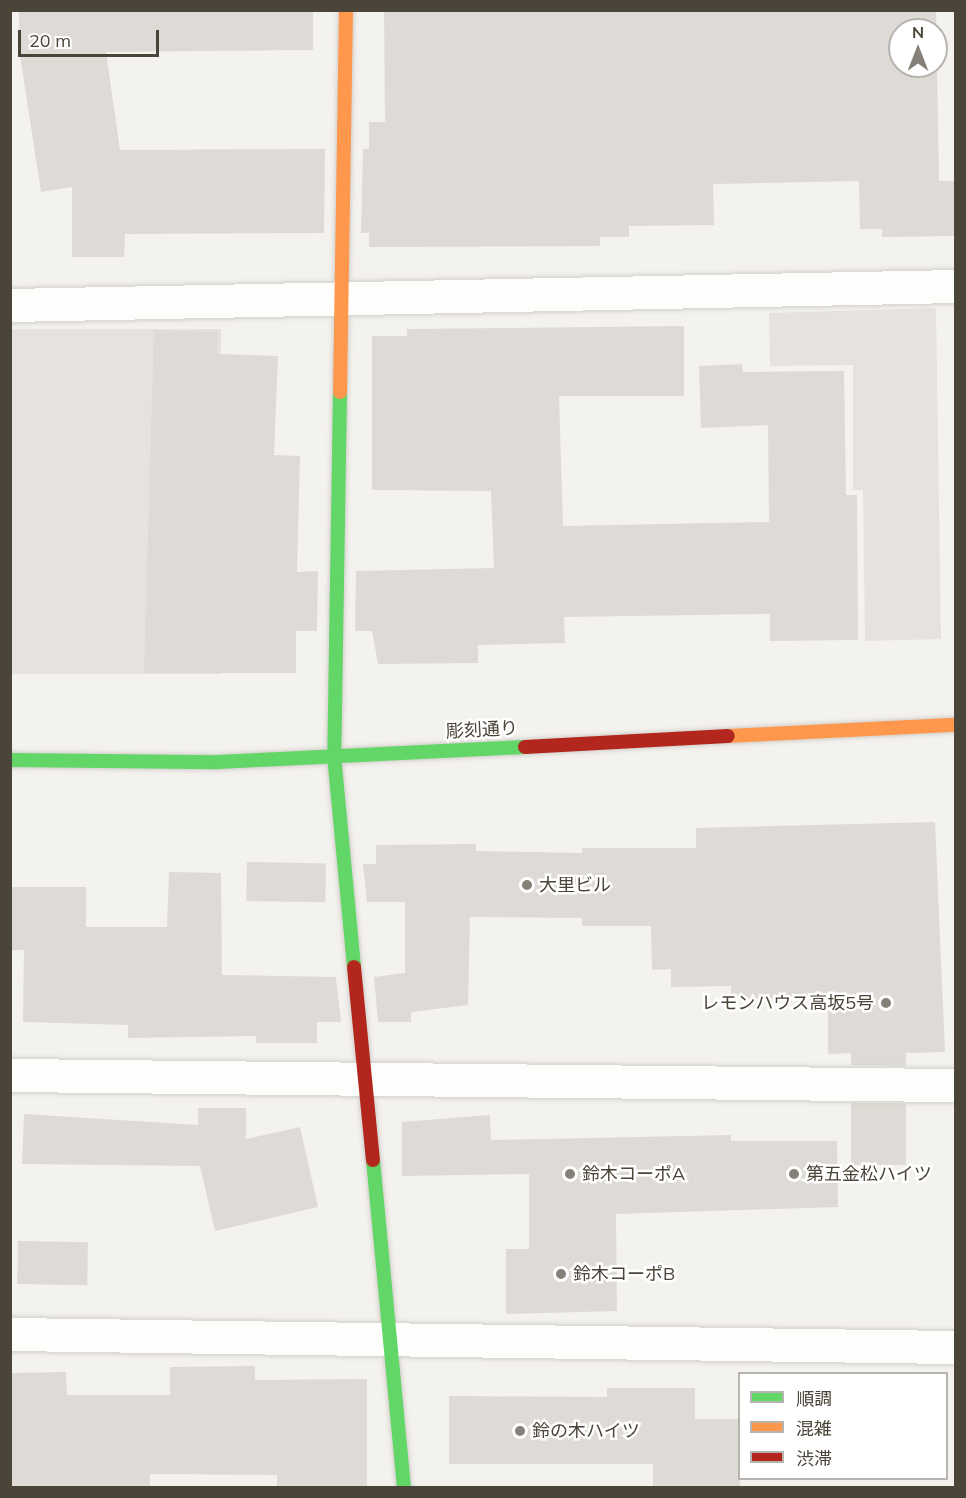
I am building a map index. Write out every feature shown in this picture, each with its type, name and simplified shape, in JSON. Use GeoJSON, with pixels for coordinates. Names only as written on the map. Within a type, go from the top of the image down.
{"type":"FeatureCollection","features":[{"type":"Feature","properties":{"kind":"street"},"geometry":{"type":"LineString","coordinates":[[346,10],[334,755],[404,1488]]}},
{"type":"Feature","properties":{"kind":"street"},"geometry":{"type":"LineString","coordinates":[[10,305],[956,286]]}},
{"type":"Feature","properties":{"kind":"street","name":"彫刻通り"},"geometry":{"type":"LineString","coordinates":[[10,760],[113,764],[956,725]]}},
{"type":"Feature","properties":{"kind":"street"},"geometry":{"type":"LineString","coordinates":[[10,1075],[956,1085]]}},
{"type":"Feature","properties":{"kind":"street"},"geometry":{"type":"LineString","coordinates":[[10,1334],[956,1347]]}},
{"type":"Feature","properties":{"kind":"shaded area"},"geometry":{"type":"Polygon","coordinates":[[[936,308],[941,639],[865,641],[863,490],[853,490],[853,365],[770,366],[769,313],[936,308]]]}},
{"type":"Feature","properties":{"kind":"shaded area"},"geometry":{"type":"Polygon","coordinates":[[[11,329],[221,329],[221,674],[11,674],[11,329]]]}},
{"type":"Feature","properties":{"kind":"building"},"geometry":{"type":"Polygon","coordinates":[[[19,10],[313,10],[313,50],[106,52],[120,150],[325,149],[324,233],[125,234],[124,257],[72,257],[72,187],[41,192],[19,49],[19,10]]]}},
{"type":"Feature","properties":{"kind":"building"},"geometry":{"type":"Polygon","coordinates":[[[384,10],[936,10],[936,18],[888,18],[888,78],[937,78],[939,181],[956,181],[956,236],[882,237],[882,229],[860,229],[859,181],[713,184],[714,225],[629,226],[629,237],[600,237],[600,246],[369,247],[369,233],[361,233],[363,149],[369,149],[369,122],[385,122],[384,10]]]}},
{"type":"Feature","properties":{"kind":"building"},"geometry":{"type":"Polygon","coordinates":[[[684,326],[684,396],[559,396],[563,526],[769,522],[768,425],[701,428],[699,366],[742,364],[743,372],[844,371],[846,495],[857,495],[858,640],[770,641],[770,614],[564,617],[565,643],[478,645],[478,663],[378,664],[372,631],[355,631],[356,571],[494,568],[491,491],[372,490],[372,336],[407,336],[407,329],[684,326]]]}},
{"type":"Feature","properties":{"kind":"building"},"geometry":{"type":"Polygon","coordinates":[[[154,330],[218,332],[217,354],[278,356],[274,455],[300,456],[297,572],[318,571],[317,631],[296,631],[296,673],[144,673],[154,330]]]}},
{"type":"Feature","properties":{"kind":"building"},"geometry":{"type":"Polygon","coordinates":[[[935,822],[945,1052],[906,1053],[906,1066],[851,1065],[851,1053],[828,1054],[828,998],[731,999],[731,986],[671,987],[671,969],[652,970],[651,926],[582,926],[582,918],[470,917],[468,1005],[411,1012],[411,1022],[378,1022],[374,977],[405,973],[405,902],[367,902],[363,864],[376,864],[376,845],[476,844],[476,851],[582,853],[582,848],[696,848],[696,828],[935,822]]]}},
{"type":"Feature","properties":{"kind":"building"},"geometry":{"type":"Polygon","coordinates":[[[247,862],[326,863],[325,902],[246,901],[247,862]]]}},
{"type":"Feature","properties":{"kind":"building"},"geometry":{"type":"Polygon","coordinates":[[[169,872],[221,873],[222,975],[336,977],[341,1022],[317,1022],[317,1043],[256,1043],[256,1036],[128,1038],[128,1025],[23,1022],[24,950],[10,950],[10,887],[86,887],[86,927],[167,927],[169,872]]]}},
{"type":"Feature","properties":{"kind":"building"},"geometry":{"type":"Polygon","coordinates":[[[851,1103],[906,1103],[906,1165],[851,1165],[851,1103]]]}},
{"type":"Feature","properties":{"kind":"building"},"geometry":{"type":"Polygon","coordinates":[[[198,1108],[246,1108],[246,1139],[300,1127],[318,1207],[215,1231],[200,1166],[22,1164],[24,1114],[198,1125],[198,1108]]]}},
{"type":"Feature","properties":{"kind":"building"},"geometry":{"type":"Polygon","coordinates":[[[490,1115],[491,1140],[731,1135],[731,1141],[837,1141],[838,1207],[616,1214],[617,1311],[506,1314],[506,1249],[529,1249],[529,1174],[402,1176],[402,1122],[490,1115]]]}},
{"type":"Feature","properties":{"kind":"building"},"geometry":{"type":"Polygon","coordinates":[[[18,1241],[88,1242],[87,1285],[17,1284],[18,1241]]]}},
{"type":"Feature","properties":{"kind":"building"},"geometry":{"type":"Polygon","coordinates":[[[255,1366],[255,1380],[367,1379],[367,1488],[277,1488],[277,1475],[150,1474],[150,1488],[10,1488],[10,1373],[66,1372],[67,1395],[170,1395],[170,1367],[255,1366]]]}},
{"type":"Feature","properties":{"kind":"building"},"geometry":{"type":"Polygon","coordinates":[[[607,1388],[695,1388],[695,1419],[738,1419],[740,1488],[653,1488],[653,1464],[449,1464],[449,1396],[607,1397],[607,1388]]]}},
{"type":"Feature","properties":{"kind":"traffic: fast"},"geometry":{"type":"LineString","coordinates":[[340,392],[334,755],[354,967]]}},
{"type":"Feature","properties":{"kind":"traffic: fast"},"geometry":{"type":"LineString","coordinates":[[10,760],[218,762],[525,747]]}},
{"type":"Feature","properties":{"kind":"traffic: fast"},"geometry":{"type":"LineString","coordinates":[[373,1160],[404,1488]]}},
{"type":"Feature","properties":{"kind":"traffic: slow"},"geometry":{"type":"LineString","coordinates":[[340,392],[346,10]]}},
{"type":"Feature","properties":{"kind":"traffic: slow"},"geometry":{"type":"LineString","coordinates":[[728,736],[956,725]]}},
{"type":"Feature","properties":{"kind":"traffic: jam"},"geometry":{"type":"LineString","coordinates":[[525,747],[728,736]]}},
{"type":"Feature","properties":{"kind":"traffic: jam"},"geometry":{"type":"LineString","coordinates":[[354,967],[373,1160]]}},
{"type":"Feature","properties":{"kind":"place","name":"大里ビル"},"geometry":{"type":"Point","coordinates":[527,885]}},
{"type":"Feature","properties":{"kind":"place","name":"レモンハウス高坂5号"},"geometry":{"type":"Point","coordinates":[886,1003]}},
{"type":"Feature","properties":{"kind":"place","name":"鈴木コーポA"},"geometry":{"type":"Point","coordinates":[570,1174]}},
{"type":"Feature","properties":{"kind":"place","name":"第五金松ハイツ"},"geometry":{"type":"Point","coordinates":[794,1174]}},
{"type":"Feature","properties":{"kind":"place","name":"鈴木コーポB"},"geometry":{"type":"Point","coordinates":[561,1274]}},
{"type":"Feature","properties":{"kind":"place","name":"鈴の木ハイツ"},"geometry":{"type":"Point","coordinates":[520,1431]}}]}
